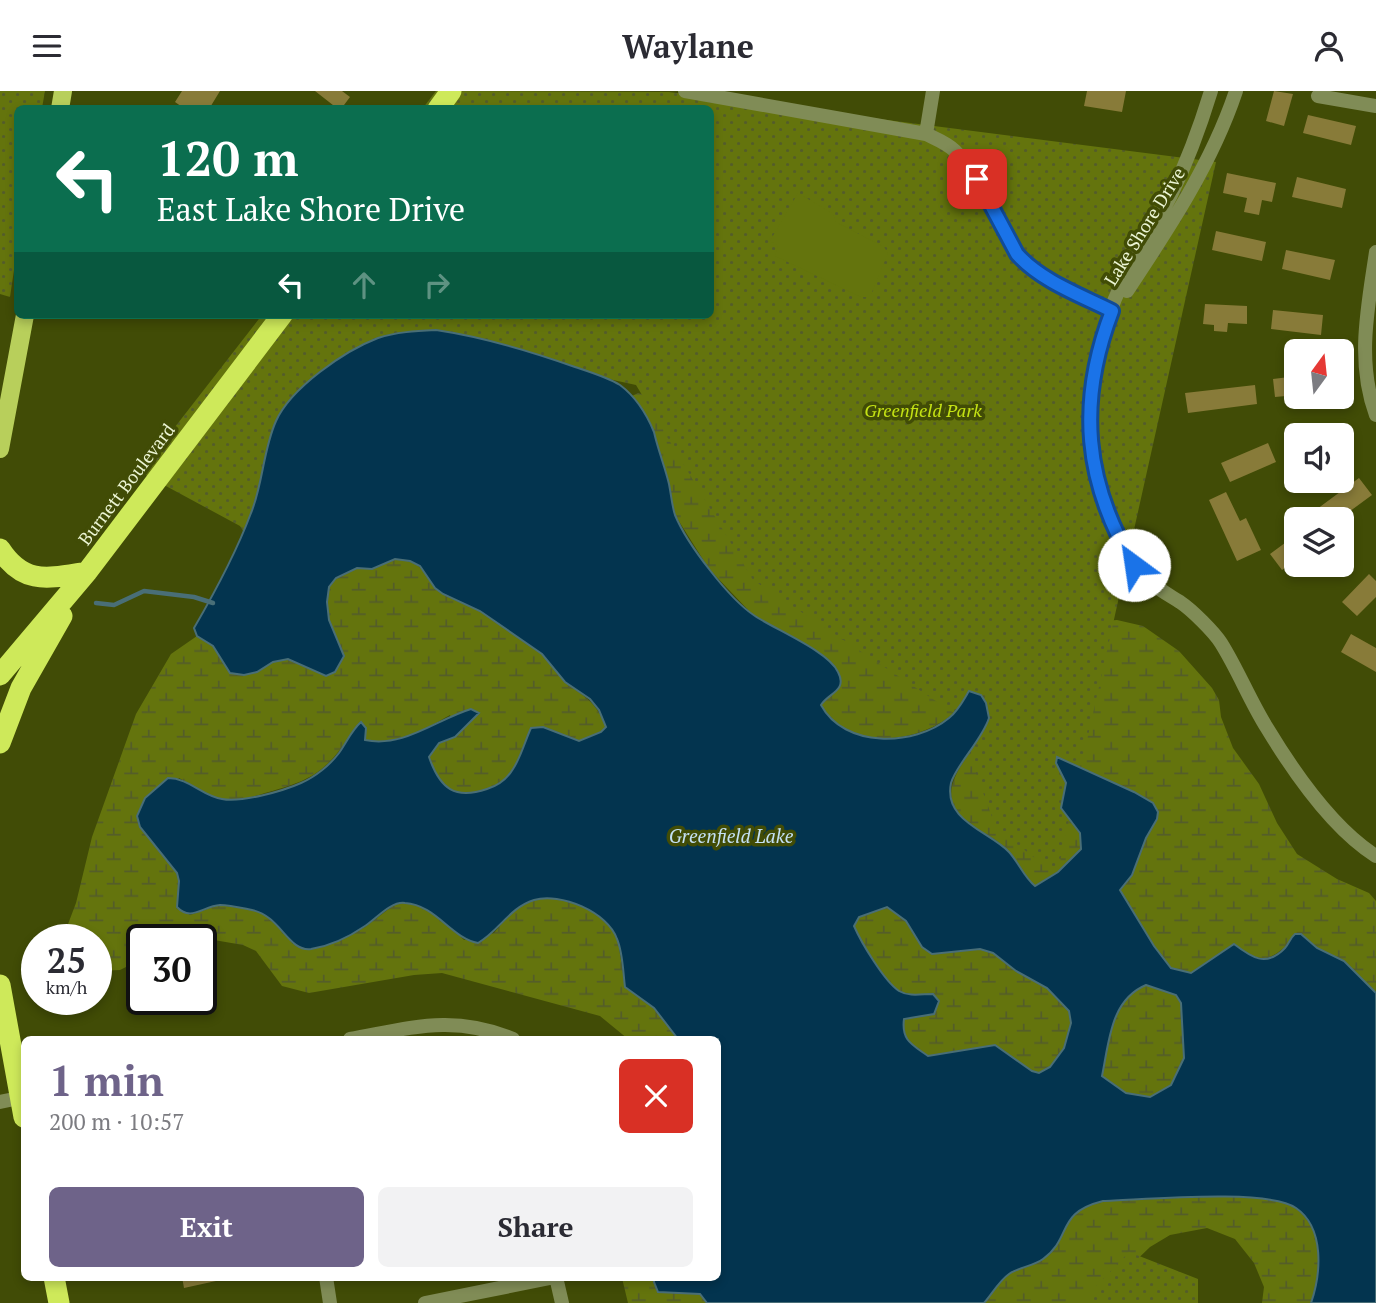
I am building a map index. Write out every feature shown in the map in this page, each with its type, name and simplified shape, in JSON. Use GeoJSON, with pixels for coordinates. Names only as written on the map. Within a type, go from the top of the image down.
{"type":"FeatureCollection","features":[{"type":"Feature","properties":{"kind":"highway","name":"Burnett Boulevard"},"geometry":{"type":"LineString","coordinates":[[0,675],[88,572],[279,319]]}},
{"type":"Feature","properties":{"kind":"highway"},"geometry":{"type":"LineString","coordinates":[[0,549],[8,562],[23,574],[50,577],[88,572]]}},
{"type":"Feature","properties":{"kind":"highway"},"geometry":{"type":"LineString","coordinates":[[0,743],[21,688],[88,572]]}},
{"type":"Feature","properties":{"kind":"highway"},"geometry":{"type":"LineString","coordinates":[[0,985],[17,1104]]}},
{"type":"Feature","properties":{"kind":"highway"},"geometry":{"type":"LineString","coordinates":[[55,1281],[59,1303]]}},
{"type":"Feature","properties":{"kind":"main road"},"geometry":{"type":"LineString","coordinates":[[0,449],[24,319]]}},
{"type":"Feature","properties":{"kind":"street"},"geometry":{"type":"LineString","coordinates":[[684,91],[926,134],[954,150],[977,179],[1017,254],[1031,268],[1112,311],[1101,338],[1093,377],[1091,436],[1099,488],[1116,535],[1147,582],[1183,604],[1220,641],[1266,727],[1325,811],[1376,856]]}},
{"type":"Feature","properties":{"kind":"street"},"geometry":{"type":"LineString","coordinates":[[926,134],[933,91]]}},
{"type":"Feature","properties":{"kind":"street","name":"Lake Shore Drive"},"geometry":{"type":"LineString","coordinates":[[1112,311],[1121,285],[1183,170],[1211,91]]}},
{"type":"Feature","properties":{"kind":"street","name":"Lake Shore Drive"},"geometry":{"type":"LineString","coordinates":[[1112,311],[1164,235],[1196,179],[1222,129],[1236,91]]}},
{"type":"Feature","properties":{"kind":"street"},"geometry":{"type":"LineString","coordinates":[[1318,96],[1376,106]]}},
{"type":"Feature","properties":{"kind":"street"},"geometry":{"type":"LineString","coordinates":[[1376,252],[1364,353],[1366,382],[1376,415]]}},
{"type":"Feature","properties":{"kind":"street"},"geometry":{"type":"LineString","coordinates":[[367,1036],[455,1024],[486,1029],[505,1036]]}},
{"type":"Feature","properties":{"kind":"street"},"geometry":{"type":"LineString","coordinates":[[327,1281],[330,1303]]}},
{"type":"Feature","properties":{"kind":"street"},"geometry":{"type":"LineString","coordinates":[[425,1303],[535,1281]]}},
{"type":"Feature","properties":{"kind":"street"},"geometry":{"type":"LineString","coordinates":[[556,1281],[562,1303]]}},
{"type":"Feature","properties":{"kind":"green space"},"geometry":{"type":"Polygon","coordinates":[[[0,91],[45,91],[43,105],[14,105],[14,270],[10,297],[0,294],[0,91]]]}},
{"type":"Feature","properties":{"kind":"green space","name":"Greenfield Park"},"geometry":{"type":"Polygon","coordinates":[[[436,91],[669,92],[1216,162],[1057,875],[996,828],[954,713],[753,580],[636,385],[504,356],[270,575],[240,526],[140,472],[259,319],[714,319],[714,105],[425,105],[436,91]]]}},
{"type":"Feature","properties":{"kind":"green space"},"geometry":{"type":"Polygon","coordinates":[[[798,193],[833,214],[836,222],[884,247],[888,253],[870,297],[861,297],[775,256],[778,246],[770,241],[798,193]]]}},
{"type":"Feature","properties":{"kind":"green space"},"geometry":{"type":"Polygon","coordinates":[[[638,393],[652,397],[1104,621],[1117,620],[1143,626],[1179,651],[1212,688],[1219,700],[1221,717],[1233,748],[1259,784],[1277,823],[1297,854],[1337,879],[1369,893],[1376,901],[1376,993],[1344,961],[1317,948],[1301,934],[1269,957],[1255,957],[1234,944],[1191,973],[1171,968],[1154,946],[1120,890],[1156,821],[1157,812],[1135,793],[1078,766],[1068,818],[1080,833],[1081,849],[1058,872],[1036,887],[1032,884],[1003,846],[970,825],[953,804],[953,782],[980,738],[958,709],[926,730],[907,736],[867,737],[849,731],[833,720],[821,705],[839,672],[829,660],[752,614],[709,569],[675,515],[654,432],[632,396],[638,393]]]}},
{"type":"Feature","properties":{"kind":"green space"},"geometry":{"type":"Polygon","coordinates":[[[395,559],[415,564],[437,590],[486,615],[536,649],[563,680],[594,705],[606,726],[601,732],[579,741],[543,727],[531,728],[508,776],[494,786],[476,792],[457,792],[450,789],[438,777],[429,757],[439,743],[455,737],[450,715],[409,736],[386,742],[366,740],[354,729],[336,755],[318,772],[282,788],[244,799],[217,798],[179,778],[140,827],[177,873],[177,907],[190,915],[219,905],[254,910],[276,922],[293,944],[336,942],[403,902],[422,907],[448,924],[464,940],[494,933],[511,912],[535,899],[563,898],[594,912],[615,932],[625,987],[654,1008],[676,1036],[624,1036],[600,1016],[442,973],[414,975],[309,993],[282,986],[256,951],[243,945],[217,941],[217,924],[126,924],[126,967],[112,970],[112,924],[68,924],[92,837],[136,714],[171,654],[197,636],[213,646],[231,673],[244,675],[257,672],[273,662],[288,659],[326,676],[344,656],[329,620],[329,587],[336,578],[357,568],[372,569],[395,559]]]}},
{"type":"Feature","properties":{"kind":"green space"},"geometry":{"type":"Polygon","coordinates":[[[887,907],[906,921],[922,947],[932,954],[980,949],[993,953],[1016,971],[1047,988],[1070,1011],[1071,1023],[1064,1048],[1050,1067],[1039,1073],[1032,1071],[995,1045],[928,1056],[910,1041],[905,1032],[904,1019],[933,1014],[933,994],[907,994],[893,986],[874,961],[854,926],[859,917],[887,907]]]}},
{"type":"Feature","properties":{"kind":"green space"},"geometry":{"type":"Polygon","coordinates":[[[1146,985],[1176,995],[1181,1003],[1184,1058],[1171,1085],[1150,1097],[1126,1093],[1102,1076],[1118,1012],[1134,992],[1146,985]]]}},
{"type":"Feature","properties":{"kind":"green space"},"geometry":{"type":"Polygon","coordinates":[[[1229,1196],[1284,1202],[1296,1208],[1306,1218],[1314,1231],[1319,1249],[1311,1303],[1262,1303],[1264,1287],[1254,1263],[1235,1239],[1207,1228],[1170,1235],[1150,1247],[1092,1303],[984,1303],[1009,1274],[1043,1259],[1052,1251],[1071,1219],[1088,1206],[1103,1201],[1229,1196]]]}},
{"type":"Feature","properties":{"kind":"green space"},"geometry":{"type":"Polygon","coordinates":[[[1129,1252],[1198,1279],[1198,1303],[1080,1303],[1129,1252]]]}},
{"type":"Feature","properties":{"kind":"green space"},"geometry":{"type":"Polygon","coordinates":[[[623,1281],[654,1281],[658,1292],[700,1294],[707,1303],[628,1303],[623,1281]]]}},
{"type":"Feature","properties":{"kind":"water","name":"Greenfield Lake"},"geometry":{"type":"Polygon","coordinates":[[[436,330],[471,336],[524,350],[604,377],[626,390],[648,419],[654,432],[675,515],[689,541],[721,584],[745,608],[824,656],[832,664],[841,683],[821,705],[832,719],[846,729],[862,736],[880,738],[917,734],[934,728],[949,718],[969,691],[981,695],[989,718],[954,776],[950,796],[961,816],[1009,852],[1035,886],[1058,872],[1081,849],[1080,833],[1061,808],[1066,783],[1056,763],[1057,757],[1134,792],[1153,803],[1158,812],[1132,875],[1120,890],[1154,946],[1171,968],[1191,973],[1234,944],[1253,956],[1271,958],[1285,948],[1295,934],[1301,934],[1317,948],[1344,961],[1376,993],[1376,1303],[1311,1303],[1317,1279],[1318,1252],[1312,1227],[1305,1217],[1296,1208],[1281,1202],[1232,1197],[1103,1201],[1088,1206],[1071,1219],[1052,1251],[1039,1261],[1009,1274],[984,1303],[707,1303],[700,1294],[658,1292],[654,1281],[721,1281],[721,1036],[676,1036],[654,1008],[625,987],[619,944],[604,920],[582,906],[569,902],[545,898],[534,900],[518,908],[478,943],[460,935],[426,909],[400,903],[346,937],[311,949],[296,945],[270,919],[252,910],[220,905],[187,913],[177,907],[177,873],[140,827],[137,816],[145,798],[168,778],[182,781],[222,799],[262,795],[293,786],[317,774],[342,749],[361,722],[366,728],[365,740],[393,740],[419,732],[471,709],[479,713],[455,737],[439,743],[429,757],[438,777],[450,789],[457,792],[476,792],[502,782],[508,776],[531,728],[543,727],[579,741],[601,732],[606,727],[599,710],[590,699],[565,682],[542,654],[480,611],[443,594],[435,588],[420,566],[410,561],[395,559],[372,569],[357,568],[336,578],[329,587],[329,620],[344,656],[335,672],[326,676],[288,659],[273,662],[257,672],[244,675],[230,673],[213,646],[197,636],[194,628],[225,572],[251,513],[272,432],[283,408],[306,384],[335,361],[378,338],[406,332],[436,330]],[[887,907],[859,917],[854,926],[880,970],[893,986],[911,995],[933,994],[939,1001],[934,1014],[904,1019],[904,1033],[909,1042],[928,1056],[995,1045],[1032,1071],[1039,1073],[1050,1067],[1064,1048],[1071,1023],[1069,1011],[1047,988],[1016,971],[993,953],[980,949],[932,954],[922,947],[906,921],[887,907]],[[1146,985],[1134,992],[1118,1012],[1102,1076],[1126,1093],[1150,1097],[1171,1085],[1184,1058],[1181,1003],[1176,995],[1146,985]]]}},
{"type":"Feature","properties":{"kind":"building"},"geometry":{"type":"Polygon","coordinates":[[[182,91],[220,91],[211,105],[179,105],[175,102],[182,91]]]}},
{"type":"Feature","properties":{"kind":"building"},"geometry":{"type":"Polygon","coordinates":[[[315,91],[342,91],[350,97],[344,105],[333,105],[315,91]]]}},
{"type":"Feature","properties":{"kind":"building"},"geometry":{"type":"Polygon","coordinates":[[[1087,91],[1126,91],[1122,112],[1084,106],[1087,91]]]}},
{"type":"Feature","properties":{"kind":"building"},"geometry":{"type":"Polygon","coordinates":[[[1274,91],[1293,94],[1284,126],[1266,121],[1274,91]]]}},
{"type":"Feature","properties":{"kind":"building"},"geometry":{"type":"Polygon","coordinates":[[[1308,115],[1356,126],[1351,145],[1303,133],[1308,115]]]}},
{"type":"Feature","properties":{"kind":"building"},"geometry":{"type":"Polygon","coordinates":[[[1227,173],[1276,183],[1272,202],[1262,200],[1259,215],[1244,212],[1247,198],[1223,193],[1227,173]]]}},
{"type":"Feature","properties":{"kind":"building"},"geometry":{"type":"Polygon","coordinates":[[[1297,177],[1346,189],[1342,208],[1292,197],[1297,177]]]}},
{"type":"Feature","properties":{"kind":"building"},"geometry":{"type":"Polygon","coordinates":[[[1216,231],[1266,242],[1262,261],[1212,250],[1216,231]]]}},
{"type":"Feature","properties":{"kind":"building"},"geometry":{"type":"Polygon","coordinates":[[[1286,250],[1335,260],[1330,280],[1282,269],[1286,250]]]}},
{"type":"Feature","properties":{"kind":"building"},"geometry":{"type":"Polygon","coordinates":[[[1205,304],[1247,306],[1247,324],[1228,323],[1227,332],[1214,331],[1214,325],[1203,324],[1205,304]]]}},
{"type":"Feature","properties":{"kind":"building"},"geometry":{"type":"Polygon","coordinates":[[[1273,310],[1323,315],[1321,335],[1271,329],[1273,310]]]}},
{"type":"Feature","properties":{"kind":"building"},"geometry":{"type":"Polygon","coordinates":[[[1284,378],[1284,396],[1275,397],[1273,379],[1284,378]]]}},
{"type":"Feature","properties":{"kind":"building"},"geometry":{"type":"Polygon","coordinates":[[[1255,385],[1257,404],[1188,413],[1185,393],[1255,385]]]}},
{"type":"Feature","properties":{"kind":"building"},"geometry":{"type":"Polygon","coordinates":[[[1268,443],[1276,462],[1230,482],[1221,463],[1268,443]]]}},
{"type":"Feature","properties":{"kind":"building"},"geometry":{"type":"Polygon","coordinates":[[[1359,478],[1372,495],[1354,508],[1320,507],[1339,493],[1354,493],[1354,482],[1359,478]]]}},
{"type":"Feature","properties":{"kind":"building"},"geometry":{"type":"Polygon","coordinates":[[[1226,492],[1240,521],[1246,518],[1261,550],[1237,561],[1209,500],[1226,492]]]}},
{"type":"Feature","properties":{"kind":"building"},"geometry":{"type":"Polygon","coordinates":[[[1284,544],[1284,569],[1282,570],[1270,554],[1284,544]]]}},
{"type":"Feature","properties":{"kind":"building"},"geometry":{"type":"Polygon","coordinates":[[[1369,574],[1376,581],[1376,597],[1357,616],[1342,602],[1369,574]]]}},
{"type":"Feature","properties":{"kind":"building"},"geometry":{"type":"Polygon","coordinates":[[[1351,634],[1376,648],[1376,672],[1341,652],[1351,634]]]}},
{"type":"Feature","properties":{"kind":"building"},"geometry":{"type":"Polygon","coordinates":[[[183,1281],[216,1281],[184,1288],[183,1281]]]}},
{"type":"Feature","properties":{"kind":"waterway"},"geometry":{"type":"LineString","coordinates":[[96,603],[114,605],[144,591],[194,597],[213,603]]}},
{"type":"Feature","properties":{"kind":"route"},"geometry":{"type":"LineString","coordinates":[[977,179],[1017,254],[1025,263],[1062,286],[1112,311],[1101,338],[1093,377],[1091,436],[1105,509],[1116,535],[1134,565]]}}]}
